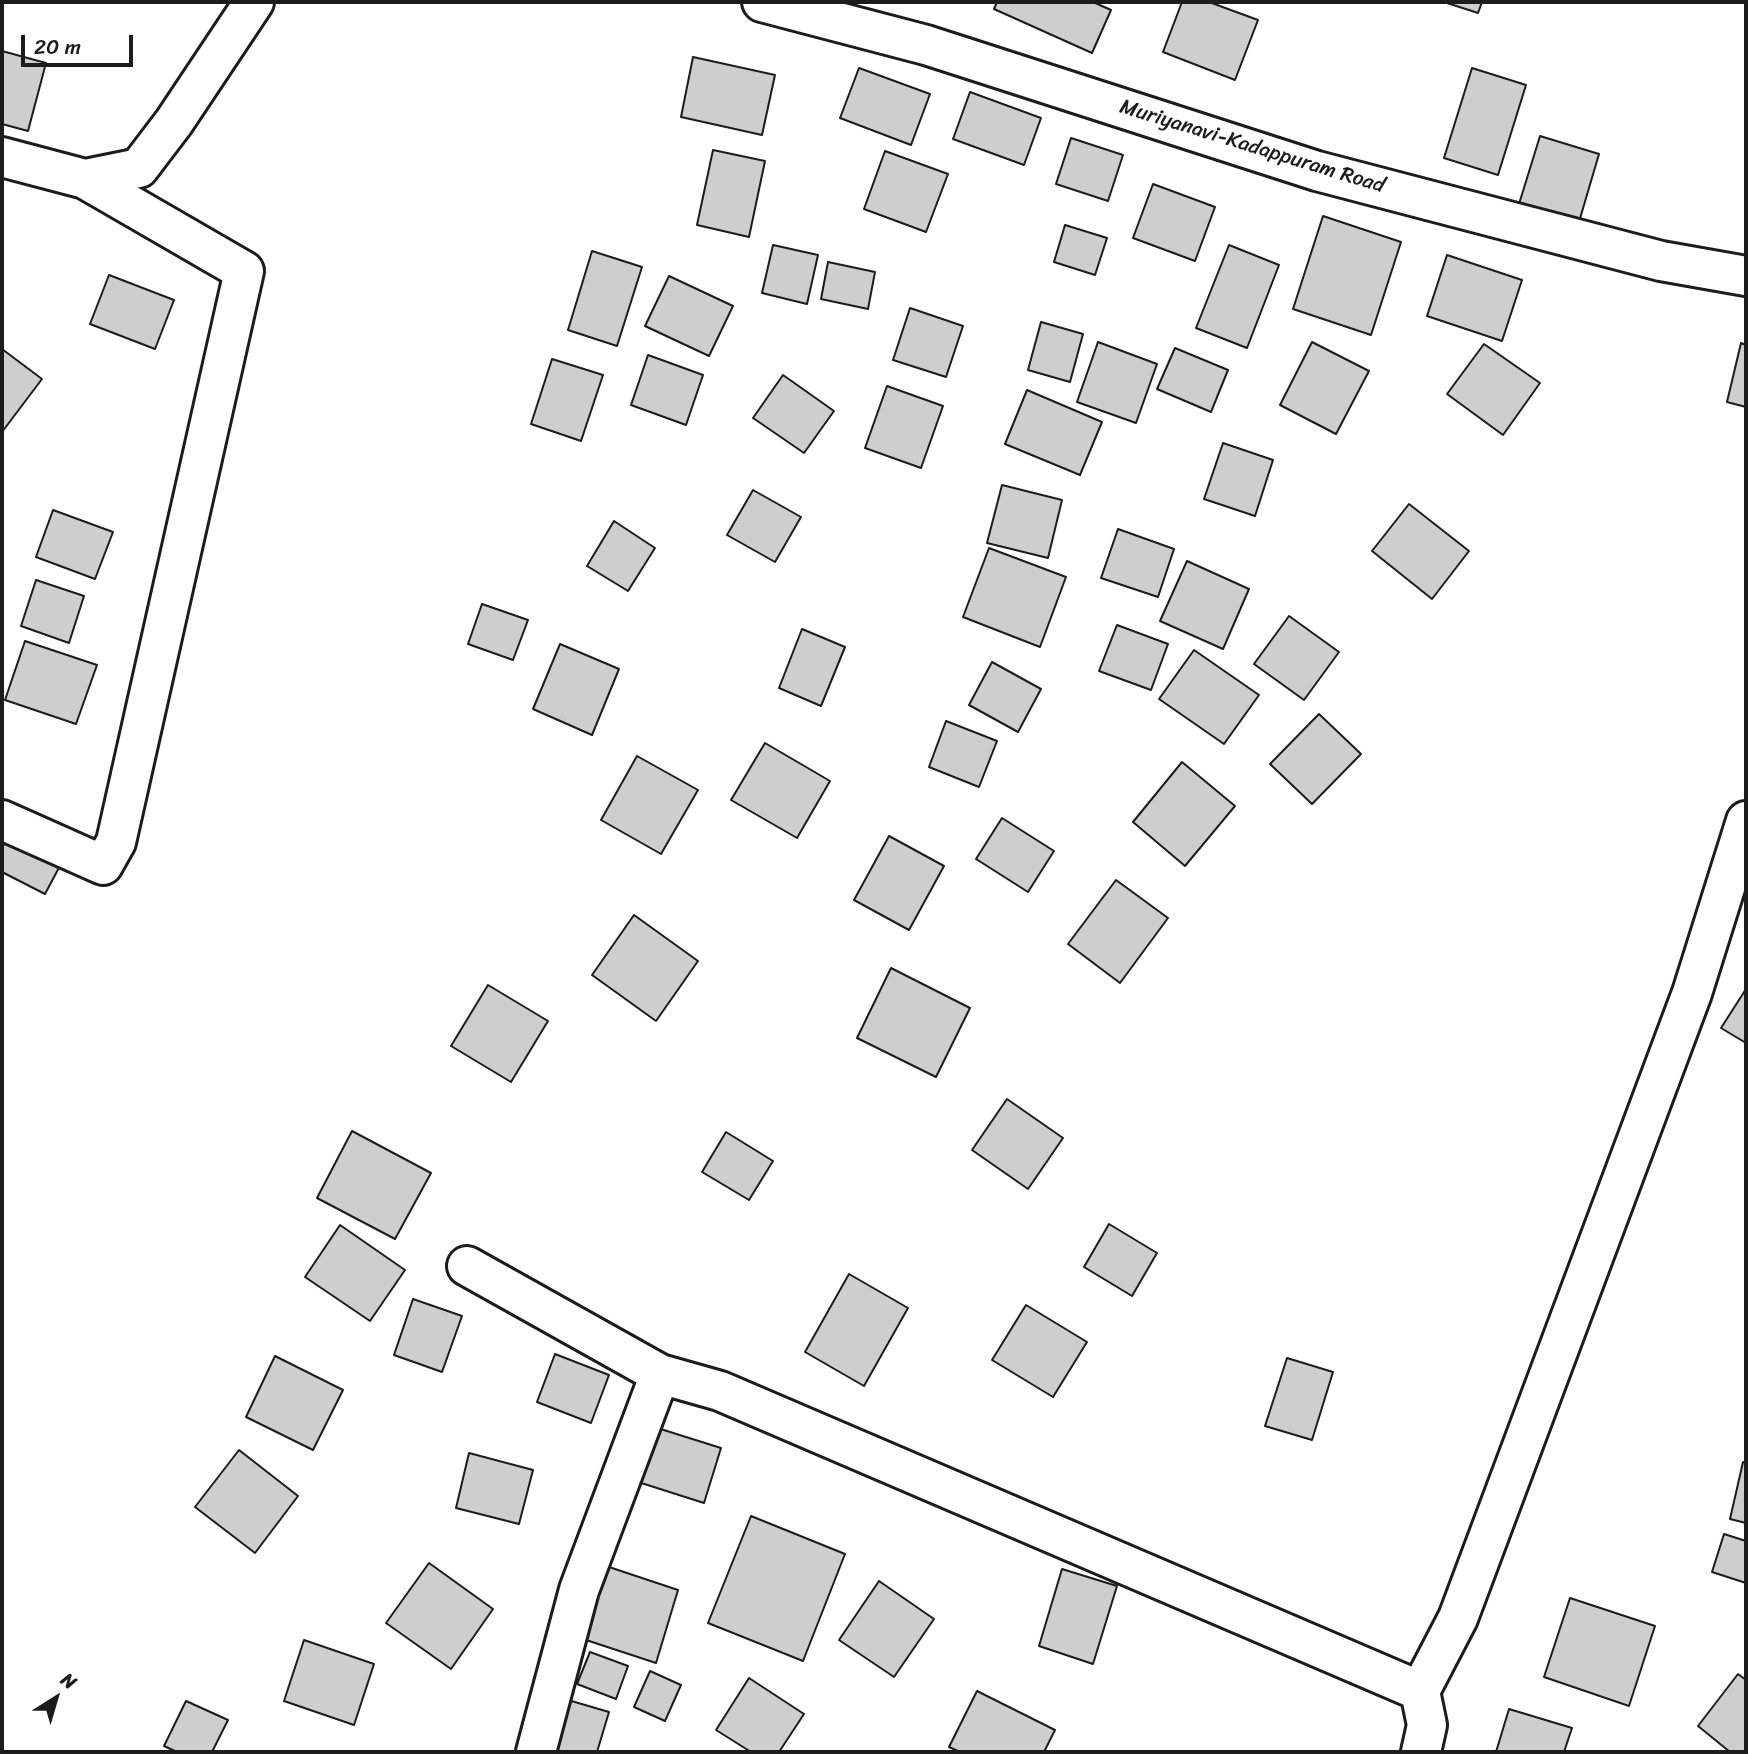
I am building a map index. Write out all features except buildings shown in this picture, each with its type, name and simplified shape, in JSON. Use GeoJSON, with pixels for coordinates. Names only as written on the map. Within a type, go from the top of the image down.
{"type":"FeatureCollection","features":[{"type":"Feature","properties":{"kind":"street"},"geometry":{"type":"LineString","coordinates":[[85,179],[139,168],[174,122],[254,2]]}},
{"type":"Feature","properties":{"kind":"street","name":"Muriyanavi-Kadappuram Road"},"geometry":{"type":"LineString","coordinates":[[762,2],[926,45],[1317,171],[1661,261],[1746,276]]}},
{"type":"Feature","properties":{"kind":"street"},"geometry":{"type":"LineString","coordinates":[[2,156],[85,179],[244,271],[116,842],[103,864],[2,820]]}},
{"type":"Feature","properties":{"kind":"street"},"geometry":{"type":"LineString","coordinates":[[1421,1752],[1427,1725],[1420,1690],[1458,1618],[1692,993],[1746,821]]}},
{"type":"Feature","properties":{"kind":"street"},"geometry":{"type":"LineString","coordinates":[[467,1266],[660,1374],[720,1391],[1420,1690]]}},
{"type":"Feature","properties":{"kind":"street"},"geometry":{"type":"LineString","coordinates":[[536,1752],[579,1590],[660,1374]]}}]}
